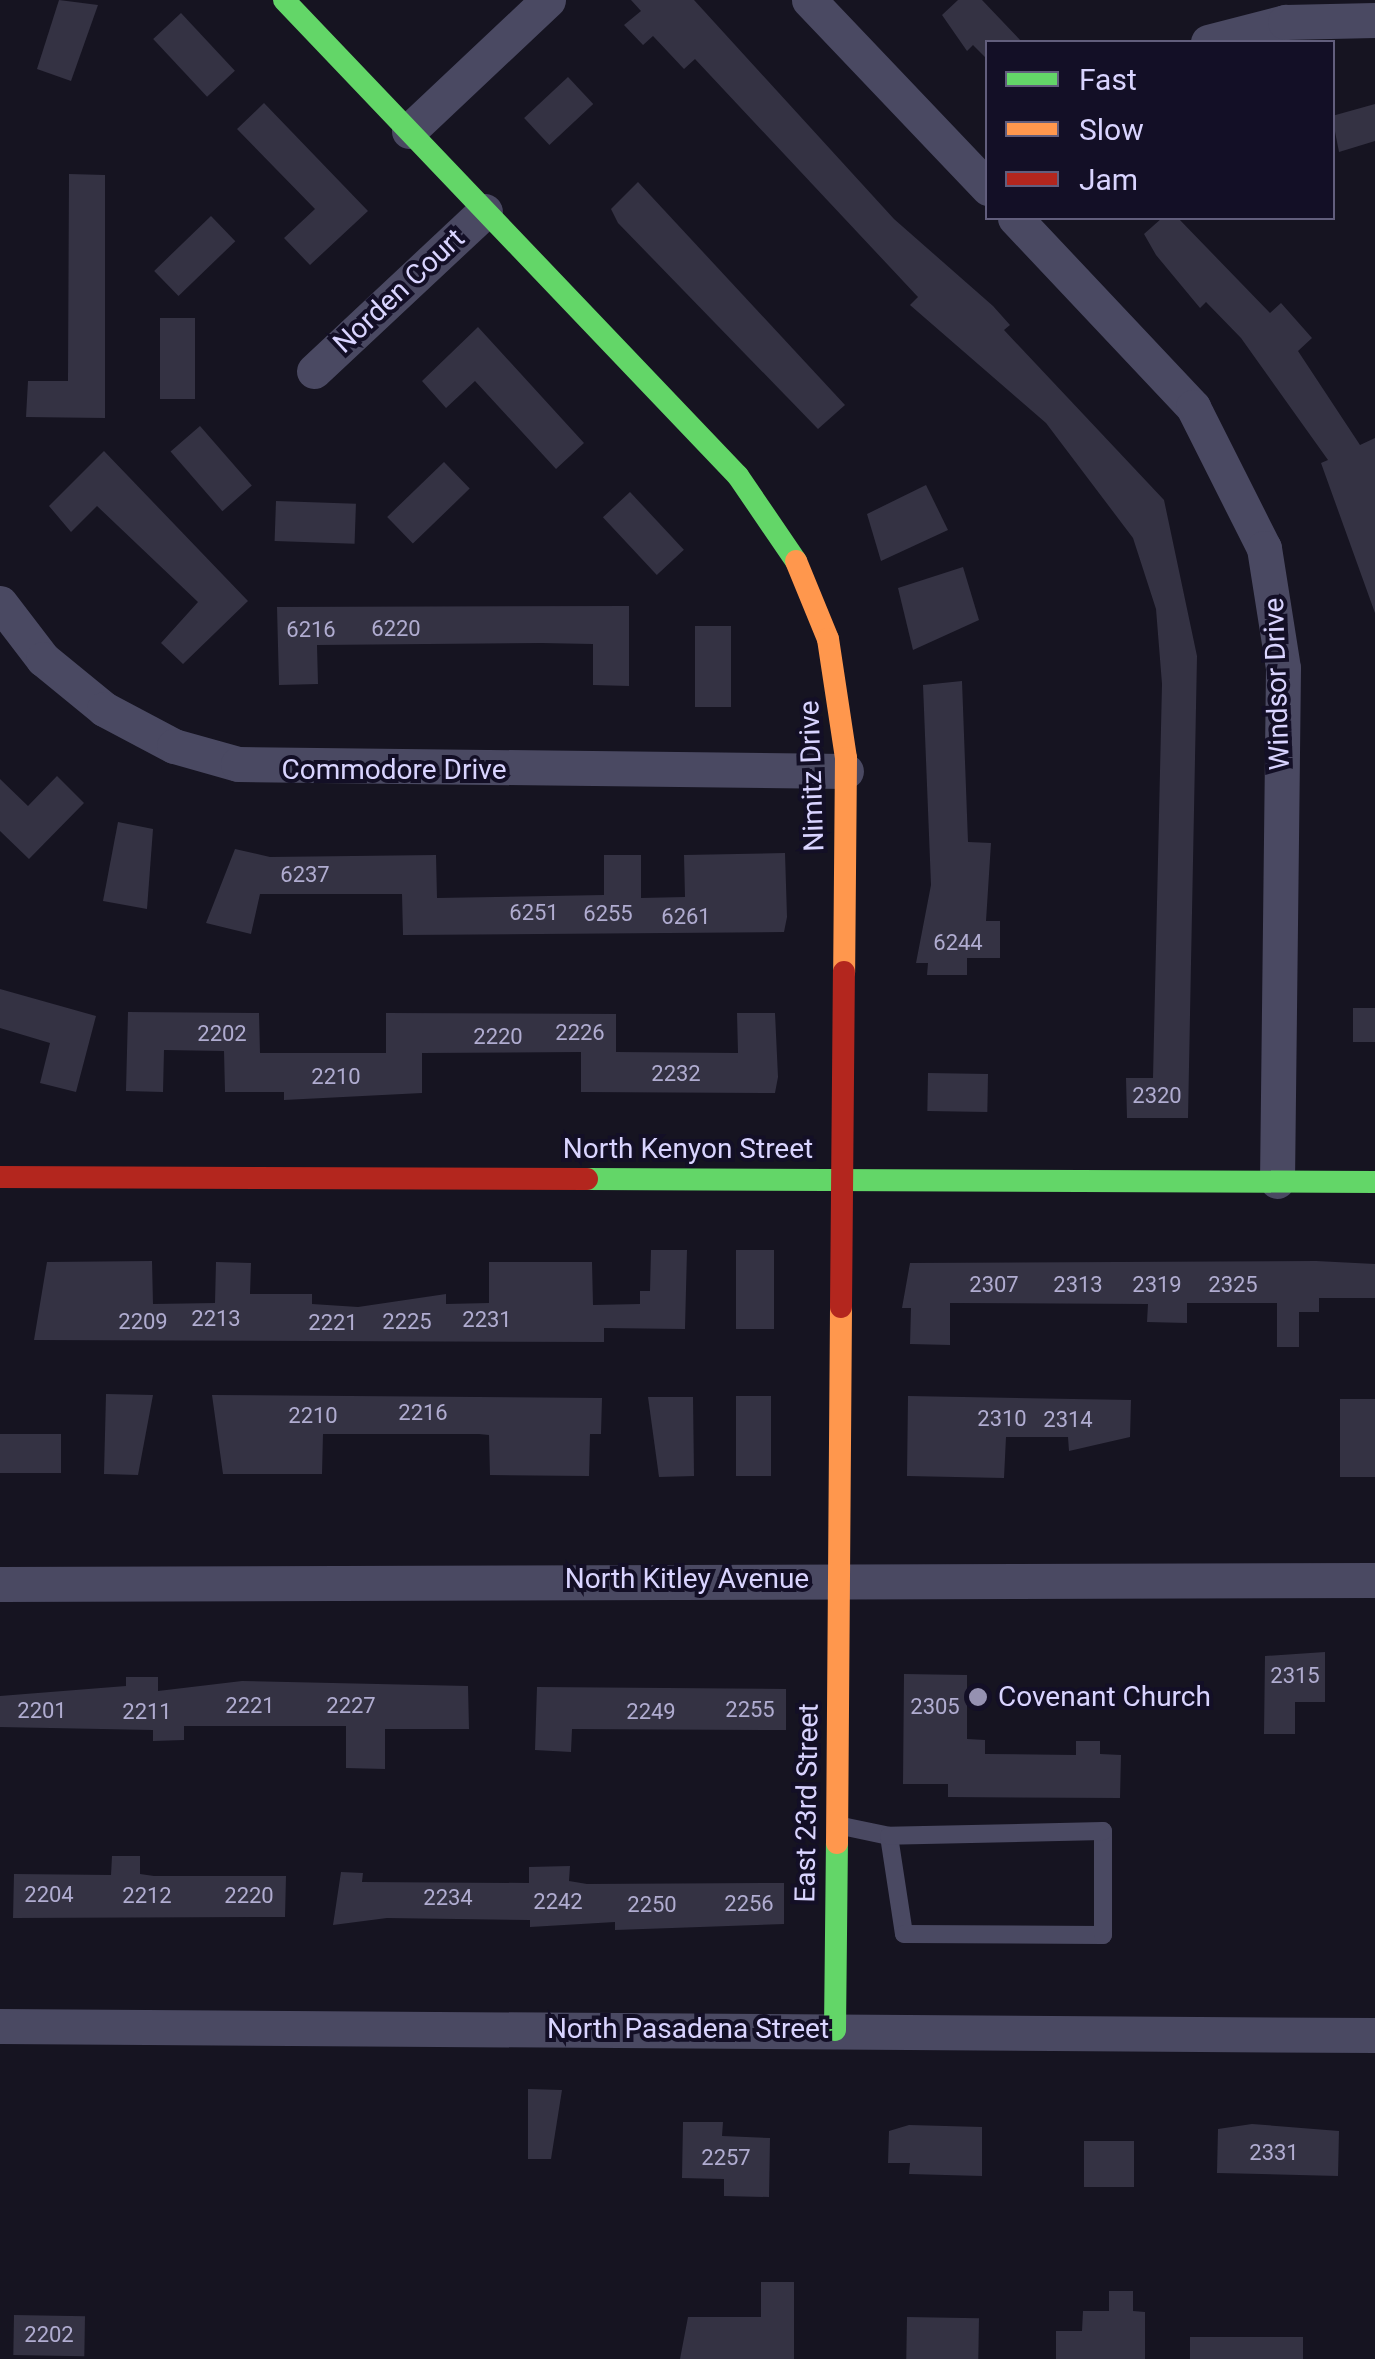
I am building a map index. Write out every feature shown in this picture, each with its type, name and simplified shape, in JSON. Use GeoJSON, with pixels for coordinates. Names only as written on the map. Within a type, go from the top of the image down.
{"type":"FeatureCollection","features":[{"type":"Feature","properties":{"kind":"street","name":"Nimitz Drive"},"geometry":{"type":"LineString","coordinates":[[284,0],[738,476],[777,530],[828,639],[846,771],[839,1577]]}},
{"type":"Feature","properties":{"kind":"street"},"geometry":{"type":"LineString","coordinates":[[409,131],[548,0]]}},
{"type":"Feature","properties":{"kind":"street"},"geometry":{"type":"LineString","coordinates":[[809,0],[985,185]]}},
{"type":"Feature","properties":{"kind":"street"},"geometry":{"type":"LineString","coordinates":[[1216,40],[1286,22],[1375,20]]}},
{"type":"Feature","properties":{"kind":"street","name":"Norden Court"},"geometry":{"type":"LineString","coordinates":[[314,371],[484,212]]}},
{"type":"Feature","properties":{"kind":"street","name":"Windsor Drive"},"geometry":{"type":"LineString","coordinates":[[1017,220],[1193,407],[1264,548],[1283,668],[1277,1181]]}},
{"type":"Feature","properties":{"kind":"street","name":"Commodore Drive"},"geometry":{"type":"LineString","coordinates":[[0,603],[42,659],[104,709],[174,746],[238,764],[846,771]]}},
{"type":"Feature","properties":{"kind":"street","name":"North Kenyon Street"},"geometry":{"type":"LineString","coordinates":[[0,1177],[1375,1182]]}},
{"type":"Feature","properties":{"kind":"street","name":"North Kitley Avenue"},"geometry":{"type":"LineString","coordinates":[[0,1584],[839,1577],[1375,1580]]}},
{"type":"Feature","properties":{"kind":"street","name":"East 23rd Street"},"geometry":{"type":"LineString","coordinates":[[835,2030],[839,1577]]}},
{"type":"Feature","properties":{"kind":"street","name":"North Pasadena Street"},"geometry":{"type":"LineString","coordinates":[[0,2026],[1375,2036]]}},
{"type":"Feature","properties":{"kind":"lane"},"geometry":{"type":"LineString","coordinates":[[836,1825],[890,1836],[1103,1831],[1103,1934],[904,1934],[890,1836]]}},
{"type":"Feature","properties":{"kind":"building"},"geometry":{"type":"Polygon","coordinates":[[[59,0],[98,5],[71,81],[37,69],[59,0]]]}},
{"type":"Feature","properties":{"kind":"building"},"geometry":{"type":"Polygon","coordinates":[[[631,0],[694,0],[894,219],[993,306],[1010,325],[1004,330],[1164,500],[1197,656],[1188,1118],[1127,1118],[1126,1078],[1153,1078],[1162,684],[1156,609],[1133,538],[1046,423],[910,305],[918,297],[695,59],[684,69],[653,36],[643,45],[624,25],[641,11],[631,0]]]}},
{"type":"Feature","properties":{"kind":"building"},"geometry":{"type":"Polygon","coordinates":[[[958,0],[982,0],[1020,40],[985,40],[985,57],[973,45],[967,51],[942,15],[958,0]]]}},
{"type":"Feature","properties":{"kind":"building"},"geometry":{"type":"Polygon","coordinates":[[[181,13],[235,71],[207,97],[153,39],[181,13]]]}},
{"type":"Feature","properties":{"kind":"building"},"geometry":{"type":"Polygon","coordinates":[[[568,77],[593,104],[549,145],[524,118],[568,77]]]}},
{"type":"Feature","properties":{"kind":"building"},"geometry":{"type":"Polygon","coordinates":[[[264,103],[368,211],[310,265],[284,238],[315,209],[237,129],[264,103]]]}},
{"type":"Feature","properties":{"kind":"building"},"geometry":{"type":"Polygon","coordinates":[[[1375,104],[1375,141],[1339,152],[1335,115],[1375,104]]]}},
{"type":"Feature","properties":{"kind":"building"},"geometry":{"type":"Polygon","coordinates":[[[69,174],[105,175],[105,418],[26,417],[28,381],[68,381],[69,174]]]}},
{"type":"Feature","properties":{"kind":"building"},"geometry":{"type":"Polygon","coordinates":[[[638,182],[845,405],[818,429],[618,223],[611,209],[638,182]]]}},
{"type":"Feature","properties":{"kind":"building"},"geometry":{"type":"Polygon","coordinates":[[[211,216],[235,241],[178,296],[154,271],[211,216]]]}},
{"type":"Feature","properties":{"kind":"building"},"geometry":{"type":"Polygon","coordinates":[[[1160,220],[1180,220],[1270,313],[1281,303],[1312,338],[1298,351],[1360,445],[1375,438],[1375,613],[1321,463],[1328,460],[1241,338],[1206,302],[1200,308],[1156,255],[1144,234],[1160,220]]]}},
{"type":"Feature","properties":{"kind":"building"},"geometry":{"type":"Polygon","coordinates":[[[160,318],[195,318],[195,399],[160,399],[160,318]]]}},
{"type":"Feature","properties":{"kind":"building"},"geometry":{"type":"Polygon","coordinates":[[[478,327],[584,443],[556,469],[475,381],[446,408],[422,381],[478,327]]]}},
{"type":"Feature","properties":{"kind":"building"},"geometry":{"type":"Polygon","coordinates":[[[200,426],[252,486],[222,511],[171,452],[200,426]]]}},
{"type":"Feature","properties":{"kind":"building"},"geometry":{"type":"Polygon","coordinates":[[[104,451],[248,601],[183,664],[161,643],[198,602],[97,506],[71,532],[49,506],[104,451]]]}},
{"type":"Feature","properties":{"kind":"building"},"geometry":{"type":"Polygon","coordinates":[[[444,462],[470,489],[413,543],[387,517],[444,462]]]}},
{"type":"Feature","properties":{"kind":"building"},"geometry":{"type":"Polygon","coordinates":[[[926,485],[948,530],[881,561],[867,514],[926,485]]]}},
{"type":"Feature","properties":{"kind":"building"},"geometry":{"type":"Polygon","coordinates":[[[630,492],[684,550],[657,575],[603,517],[630,492]]]}},
{"type":"Feature","properties":{"kind":"building"},"geometry":{"type":"Polygon","coordinates":[[[276,501],[356,504],[355,544],[275,541],[276,501]]]}},
{"type":"Feature","properties":{"kind":"building"},"geometry":{"type":"Polygon","coordinates":[[[963,567],[979,620],[913,650],[898,588],[963,567]]]}},
{"type":"Feature","properties":{"kind":"building"},"geometry":{"type":"Polygon","coordinates":[[[629,606],[629,686],[593,685],[593,644],[541,643],[317,645],[318,684],[279,685],[277,607],[629,606]]]}},
{"type":"Feature","properties":{"kind":"building"},"geometry":{"type":"Polygon","coordinates":[[[695,626],[731,626],[731,707],[695,707],[695,626]]]}},
{"type":"Feature","properties":{"kind":"building"},"geometry":{"type":"Polygon","coordinates":[[[962,681],[968,842],[991,843],[986,921],[1000,921],[1000,958],[967,958],[967,975],[927,975],[928,963],[916,963],[931,885],[923,685],[962,681]]]}},
{"type":"Feature","properties":{"kind":"building"},"geometry":{"type":"Polygon","coordinates":[[[57,776],[84,803],[29,859],[0,831],[0,779],[28,806],[57,776]]]}},
{"type":"Feature","properties":{"kind":"building"},"geometry":{"type":"Polygon","coordinates":[[[118,822],[153,829],[147,909],[103,901],[118,822]]]}},
{"type":"Feature","properties":{"kind":"building"},"geometry":{"type":"Polygon","coordinates":[[[235,849],[270,857],[436,855],[437,898],[604,895],[604,855],[641,855],[641,898],[685,897],[684,855],[785,853],[787,917],[784,932],[403,935],[402,894],[260,894],[251,934],[206,923],[235,849]]]}},
{"type":"Feature","properties":{"kind":"building"},"geometry":{"type":"Polygon","coordinates":[[[0,989],[96,1016],[76,1092],[40,1083],[50,1043],[0,1028],[0,989]]]}},
{"type":"Feature","properties":{"kind":"building"},"geometry":{"type":"Polygon","coordinates":[[[1353,1008],[1375,1008],[1375,1042],[1353,1042],[1353,1008]]]}},
{"type":"Feature","properties":{"kind":"building"},"geometry":{"type":"Polygon","coordinates":[[[128,1012],[259,1013],[260,1053],[386,1053],[386,1013],[616,1014],[616,1052],[738,1053],[737,1013],[775,1013],[778,1077],[775,1093],[581,1092],[581,1052],[422,1053],[422,1093],[284,1100],[284,1092],[225,1092],[224,1051],[164,1050],[163,1092],[126,1091],[128,1012]]]}},
{"type":"Feature","properties":{"kind":"building"},"geometry":{"type":"Polygon","coordinates":[[[928,1073],[988,1074],[987,1112],[927,1111],[928,1073]]]}},
{"type":"Feature","properties":{"kind":"building"},"geometry":{"type":"Polygon","coordinates":[[[651,1250],[687,1250],[685,1329],[604,1328],[604,1342],[34,1340],[47,1262],[152,1261],[153,1304],[215,1303],[216,1262],[251,1263],[250,1294],[312,1294],[312,1304],[358,1307],[446,1294],[446,1304],[489,1303],[489,1262],[592,1262],[593,1305],[640,1304],[640,1291],[650,1291],[651,1250]]]}},
{"type":"Feature","properties":{"kind":"building"},"geometry":{"type":"Polygon","coordinates":[[[736,1250],[774,1250],[774,1329],[736,1329],[736,1250]]]}},
{"type":"Feature","properties":{"kind":"building"},"geometry":{"type":"Polygon","coordinates":[[[910,1263],[1375,1264],[1375,1298],[1319,1298],[1319,1312],[1299,1312],[1299,1347],[1277,1347],[1277,1303],[1187,1303],[1187,1323],[1147,1322],[1148,1304],[950,1303],[950,1345],[910,1344],[911,1308],[902,1308],[910,1263]]]}},
{"type":"Feature","properties":{"kind":"building"},"geometry":{"type":"Polygon","coordinates":[[[106,1394],[153,1395],[138,1475],[104,1474],[106,1394]]]}},
{"type":"Feature","properties":{"kind":"building"},"geometry":{"type":"Polygon","coordinates":[[[212,1395],[602,1398],[601,1434],[590,1434],[589,1476],[490,1475],[489,1435],[479,1434],[323,1434],[322,1474],[223,1474],[212,1395]]]}},
{"type":"Feature","properties":{"kind":"building"},"geometry":{"type":"Polygon","coordinates":[[[736,1396],[771,1396],[771,1476],[736,1476],[736,1396]]]}},
{"type":"Feature","properties":{"kind":"building"},"geometry":{"type":"Polygon","coordinates":[[[908,1396],[1131,1400],[1130,1437],[1069,1451],[1068,1437],[1006,1437],[1004,1478],[907,1476],[908,1396]]]}},
{"type":"Feature","properties":{"kind":"building"},"geometry":{"type":"Polygon","coordinates":[[[648,1397],[693,1397],[694,1476],[659,1477],[648,1397]]]}},
{"type":"Feature","properties":{"kind":"building"},"geometry":{"type":"Polygon","coordinates":[[[1340,1399],[1375,1399],[1375,1477],[1340,1477],[1340,1399]]]}},
{"type":"Feature","properties":{"kind":"building"},"geometry":{"type":"Polygon","coordinates":[[[0,1434],[61,1434],[61,1473],[0,1473],[0,1434]]]}},
{"type":"Feature","properties":{"kind":"building"},"geometry":{"type":"Polygon","coordinates":[[[1325,1652],[1325,1702],[1295,1702],[1295,1734],[1264,1734],[1265,1656],[1325,1652]]]}},
{"type":"Feature","properties":{"kind":"building"},"geometry":{"type":"Polygon","coordinates":[[[904,1674],[967,1675],[967,1739],[985,1740],[985,1754],[1076,1755],[1076,1741],[1100,1741],[1100,1754],[1121,1755],[1120,1798],[948,1797],[948,1784],[903,1784],[904,1674]]]}},
{"type":"Feature","properties":{"kind":"building"},"geometry":{"type":"Polygon","coordinates":[[[126,1677],[158,1677],[158,1691],[242,1681],[468,1686],[469,1729],[385,1729],[385,1769],[346,1768],[346,1726],[184,1726],[184,1740],[153,1741],[153,1730],[0,1727],[0,1696],[126,1686],[126,1677]]]}},
{"type":"Feature","properties":{"kind":"building"},"geometry":{"type":"Polygon","coordinates":[[[537,1687],[786,1689],[786,1730],[572,1729],[571,1752],[535,1750],[537,1687]]]}},
{"type":"Feature","properties":{"kind":"building"},"geometry":{"type":"Polygon","coordinates":[[[112,1856],[140,1856],[140,1874],[154,1876],[286,1876],[285,1917],[13,1918],[14,1874],[111,1875],[112,1856]]]}},
{"type":"Feature","properties":{"kind":"building"},"geometry":{"type":"Polygon","coordinates":[[[570,1866],[569,1881],[587,1884],[784,1883],[784,1924],[615,1930],[615,1922],[530,1927],[530,1920],[387,1918],[333,1925],[341,1872],[363,1873],[362,1882],[529,1883],[529,1867],[570,1866]]]}},
{"type":"Feature","properties":{"kind":"building"},"geometry":{"type":"Polygon","coordinates":[[[528,2089],[562,2090],[551,2159],[528,2159],[528,2089]]]}},
{"type":"Feature","properties":{"kind":"building"},"geometry":{"type":"Polygon","coordinates":[[[683,2122],[723,2122],[722,2136],[770,2138],[769,2197],[724,2196],[724,2179],[682,2178],[683,2122]]]}},
{"type":"Feature","properties":{"kind":"building"},"geometry":{"type":"Polygon","coordinates":[[[1252,2124],[1339,2131],[1338,2176],[1217,2173],[1218,2129],[1252,2124]]]}},
{"type":"Feature","properties":{"kind":"building"},"geometry":{"type":"Polygon","coordinates":[[[909,2125],[982,2127],[982,2176],[909,2174],[910,2163],[888,2163],[889,2131],[909,2125]]]}},
{"type":"Feature","properties":{"kind":"building"},"geometry":{"type":"Polygon","coordinates":[[[1084,2141],[1134,2141],[1134,2187],[1084,2187],[1084,2141]]]}},
{"type":"Feature","properties":{"kind":"building"},"geometry":{"type":"Polygon","coordinates":[[[761,2282],[794,2282],[794,2359],[680,2359],[688,2317],[761,2317],[761,2282]]]}},
{"type":"Feature","properties":{"kind":"building"},"geometry":{"type":"Polygon","coordinates":[[[1109,2291],[1133,2291],[1133,2311],[1145,2312],[1145,2359],[1056,2359],[1056,2331],[1082,2331],[1083,2311],[1109,2311],[1109,2291]]]}},
{"type":"Feature","properties":{"kind":"building"},"geometry":{"type":"Polygon","coordinates":[[[14,2315],[85,2316],[84,2356],[13,2355],[14,2315]]]}},
{"type":"Feature","properties":{"kind":"building"},"geometry":{"type":"Polygon","coordinates":[[[907,2317],[979,2318],[978,2359],[906,2359],[907,2317]]]}},
{"type":"Feature","properties":{"kind":"building"},"geometry":{"type":"Polygon","coordinates":[[[1190,2337],[1303,2337],[1303,2359],[1190,2359],[1190,2337]]]}},
{"type":"Feature","properties":{"kind":"traffic: fast"},"geometry":{"type":"LineString","coordinates":[[284,0],[738,476],[796,561]]}},
{"type":"Feature","properties":{"kind":"traffic: fast"},"geometry":{"type":"LineString","coordinates":[[587,1179],[1375,1182]]}},
{"type":"Feature","properties":{"kind":"traffic: fast"},"geometry":{"type":"LineString","coordinates":[[835,2030],[837,1843]]}},
{"type":"Feature","properties":{"kind":"traffic: slow"},"geometry":{"type":"LineString","coordinates":[[796,561],[828,639],[846,758],[844,972]]}},
{"type":"Feature","properties":{"kind":"traffic: slow"},"geometry":{"type":"LineString","coordinates":[[837,1843],[841,1307]]}},
{"type":"Feature","properties":{"kind":"traffic: jam"},"geometry":{"type":"LineString","coordinates":[[841,1307],[844,972]]}},
{"type":"Feature","properties":{"kind":"traffic: jam"},"geometry":{"type":"LineString","coordinates":[[0,1177],[587,1179]]}},
{"type":"Feature","properties":{"kind":"place","name":"Covenant Church"},"geometry":{"type":"Point","coordinates":[978,1697]}}]}
